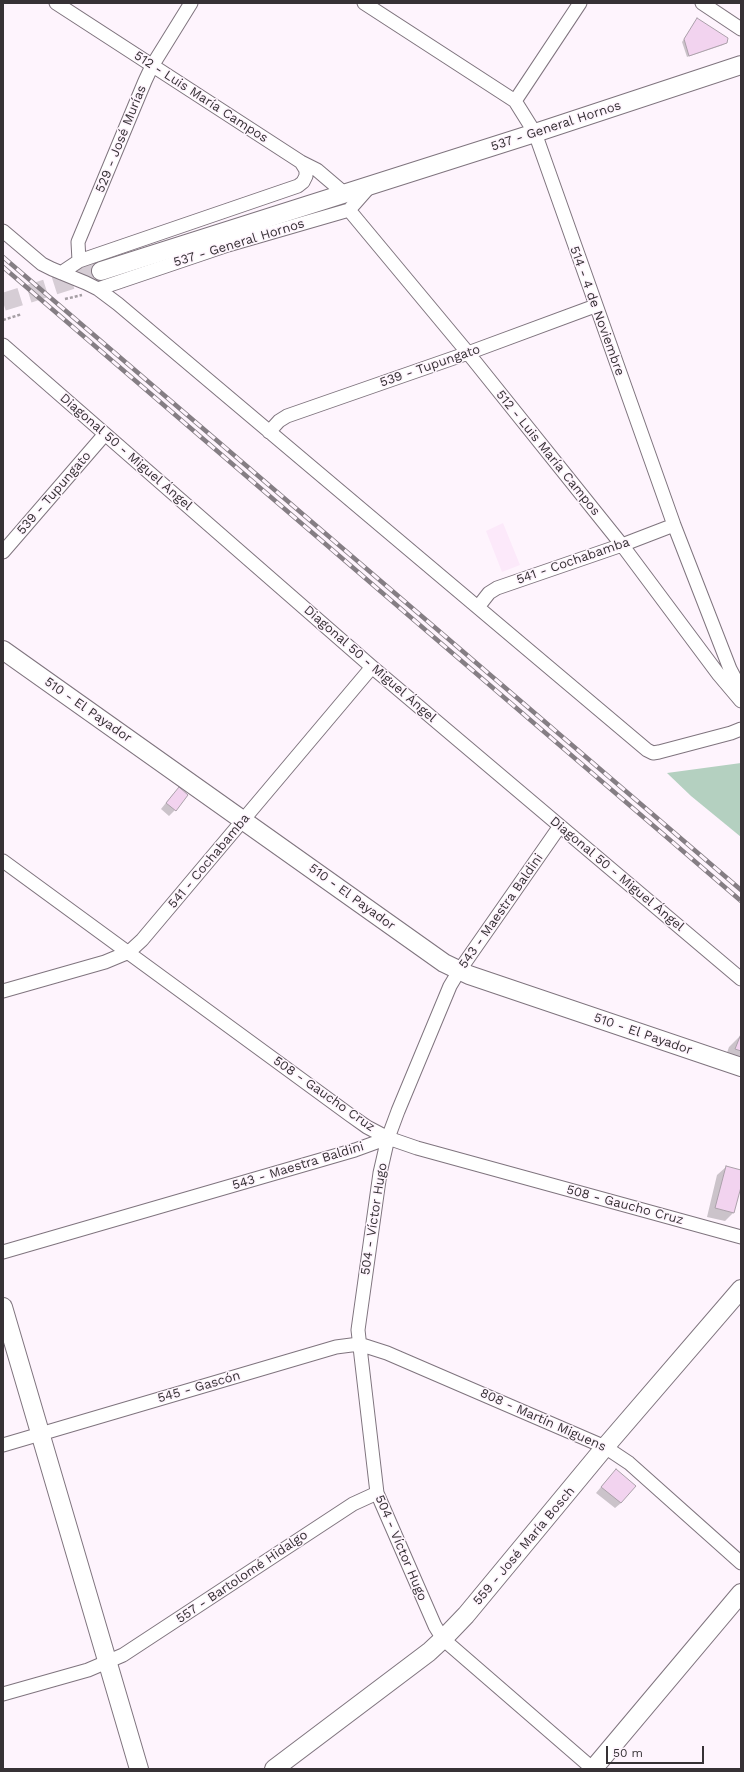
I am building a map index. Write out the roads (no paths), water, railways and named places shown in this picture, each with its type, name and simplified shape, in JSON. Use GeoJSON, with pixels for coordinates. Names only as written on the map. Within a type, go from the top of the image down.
{"type":"FeatureCollection","features":[{"type":"Feature","properties":{"kind":"street","name":"512 - Luis María Campos"},"geometry":{"type":"LineString","coordinates":[[56,3],[301,162],[322,174],[344,193]]}},
{"type":"Feature","properties":{"kind":"street","name":"529 - José Murías"},"geometry":{"type":"LineString","coordinates":[[79,261],[78,242],[152,66],[191,3]]}},
{"type":"Feature","properties":{"kind":"street","name":"514 - 4 de Noviembre"},"geometry":{"type":"LineString","coordinates":[[364,3],[516,101],[535,133],[595,306],[674,525],[730,669],[741,690]]}},
{"type":"Feature","properties":{"kind":"street"},"geometry":{"type":"LineString","coordinates":[[516,101],[580,3]]}},
{"type":"Feature","properties":{"kind":"street"},"geometry":{"type":"LineString","coordinates":[[702,3],[741,28]]}},
{"type":"Feature","properties":{"kind":"street","name":"537 - General Hornos"},"geometry":{"type":"LineString","coordinates":[[102,271],[535,133],[741,65]]}},
{"type":"Feature","properties":{"kind":"street"},"geometry":{"type":"LineString","coordinates":[[60,273],[79,261],[298,186],[303,182],[306,176],[306,170],[301,162]]}},
{"type":"Feature","properties":{"kind":"street"},"geometry":{"type":"LineString","coordinates":[[349,210],[371,185]]}},
{"type":"Feature","properties":{"kind":"street","name":"512 - Luis María Campos"},"geometry":{"type":"LineString","coordinates":[[349,210],[468,353],[622,545],[719,675],[741,701]]}},
{"type":"Feature","properties":{"kind":"street","name":"537 - General Hornos"},"geometry":{"type":"LineString","coordinates":[[98,289],[228,245],[349,210]]}},
{"type":"Feature","properties":{"kind":"street"},"geometry":{"type":"LineString","coordinates":[[3,231],[42,264],[98,289],[124,309],[647,750],[654,753],[741,729]]}},
{"type":"Feature","properties":{"kind":"street","name":"539 - Tupungato"},"geometry":{"type":"LineString","coordinates":[[269,432],[279,421],[287,416],[468,353],[595,306]]}},
{"type":"Feature","properties":{"kind":"street","name":"Diagonal 50 - Miguel Ángel"},"geometry":{"type":"LineString","coordinates":[[3,345],[372,667],[741,979]]}},
{"type":"Feature","properties":{"kind":"street","name":"539 - Tupungato"},"geometry":{"type":"LineString","coordinates":[[3,552],[105,434]]}},
{"type":"Feature","properties":{"kind":"street","name":"541 - Cochabamba"},"geometry":{"type":"LineString","coordinates":[[478,607],[489,593],[496,588],[622,545],[674,525]]}},
{"type":"Feature","properties":{"kind":"street","name":"510 - El Payador"},"geometry":{"type":"LineString","coordinates":[[3,650],[444,963],[459,971],[741,1067]]}},
{"type":"Feature","properties":{"kind":"street","name":"541 - Cochabamba"},"geometry":{"type":"LineString","coordinates":[[3,991],[105,962],[129,952],[142,940],[372,667]]}},
{"type":"Feature","properties":{"kind":"street","name":"543 - Maestra Baldini"},"geometry":{"type":"LineString","coordinates":[[3,1252],[354,1150],[388,1138],[447,994],[459,971],[560,826]]}},
{"type":"Feature","properties":{"kind":"street","name":"508 - Gaucho Cruz"},"geometry":{"type":"LineString","coordinates":[[3,861],[356,1119],[388,1138],[417,1148],[741,1237]]}},
{"type":"Feature","properties":{"kind":"street","name":"504 - Víctor Hugo"},"geometry":{"type":"LineString","coordinates":[[388,1138],[380,1173],[359,1318],[359,1344],[377,1493],[426,1605],[443,1639],[593,1769]]}},
{"type":"Feature","properties":{"kind":"street","name":"559 - José María Bosch"},"geometry":{"type":"LineString","coordinates":[[274,1769],[429,1652],[443,1639],[466,1615],[606,1446],[741,1289]]}},
{"type":"Feature","properties":{"kind":"street"},"geometry":{"type":"LineString","coordinates":[[3,1307],[139,1769]]}},
{"type":"Feature","properties":{"kind":"street","name":"545 - Gascón"},"geometry":{"type":"LineString","coordinates":[[3,1445],[336,1347],[359,1344]]}},
{"type":"Feature","properties":{"kind":"street","name":"808 - Martín Miguens"},"geometry":{"type":"LineString","coordinates":[[359,1344],[408,1362],[606,1446],[629,1463],[741,1563]]}},
{"type":"Feature","properties":{"kind":"street","name":"557 - Bartolomé Hidalgo"},"geometry":{"type":"LineString","coordinates":[[3,1694],[108,1663],[135,1649],[353,1504],[377,1493]]}},
{"type":"Feature","properties":{"kind":"street"},"geometry":{"type":"LineString","coordinates":[[593,1769],[741,1593]]}},
{"type":"Feature","properties":{"kind":"tunnel"},"geometry":{"type":"LineString","coordinates":[[3,302],[101,271]]}},
{"type":"Feature","properties":{"kind":"railway"},"geometry":{"type":"LineString","coordinates":[[3,257],[741,890]]}},
{"type":"Feature","properties":{"kind":"railway"},"geometry":{"type":"LineString","coordinates":[[3,267],[741,901]]}}]}
